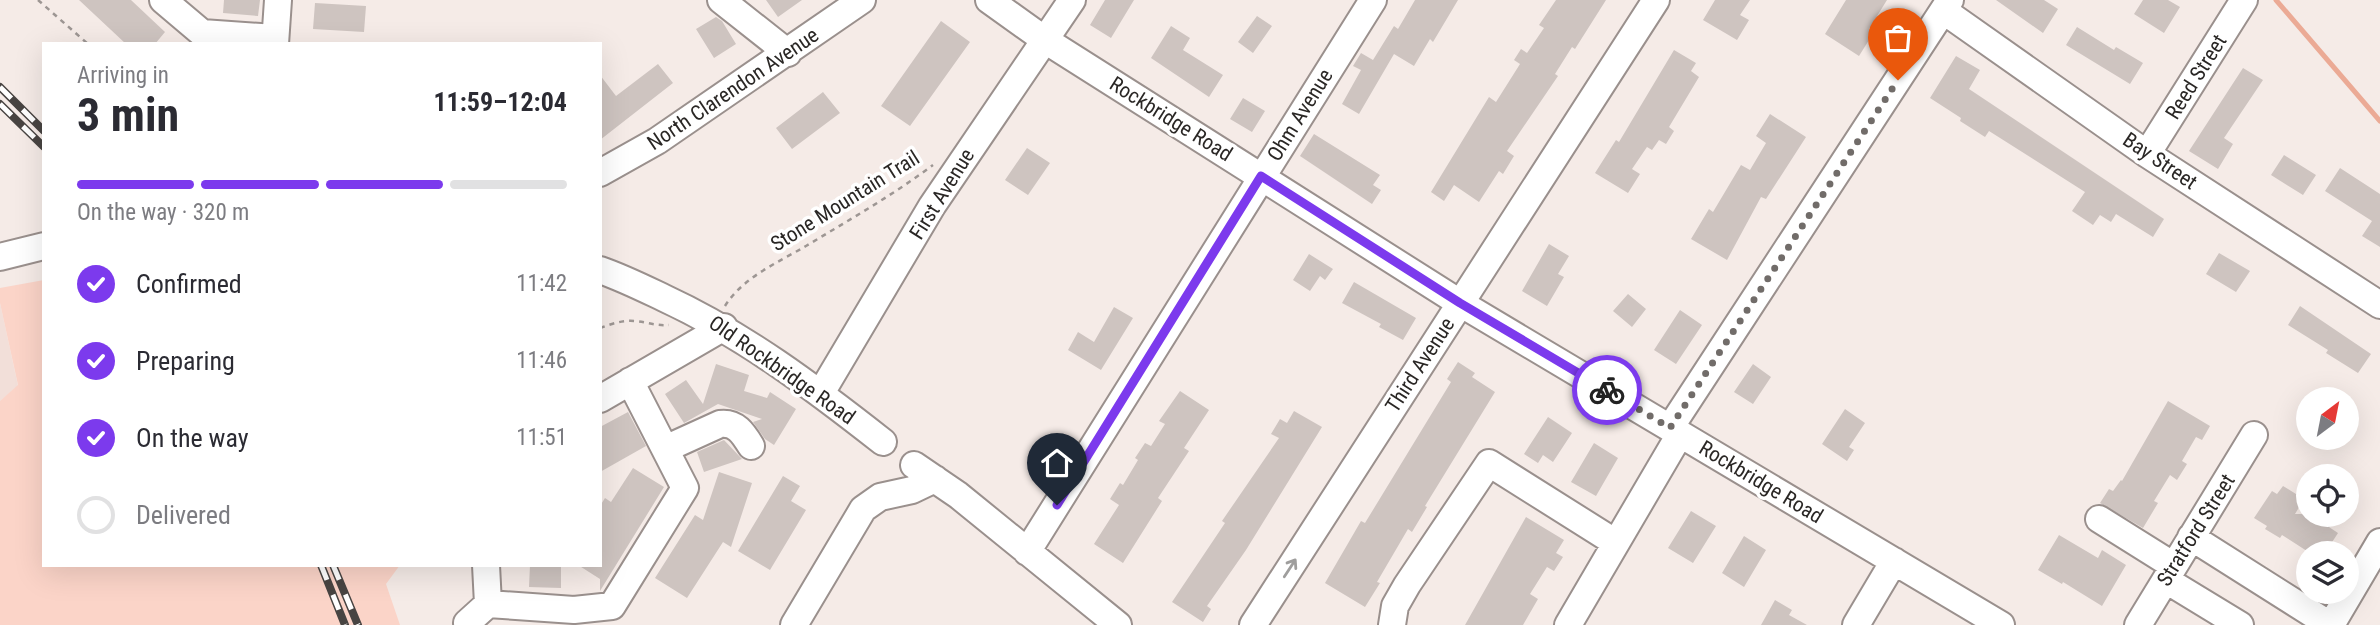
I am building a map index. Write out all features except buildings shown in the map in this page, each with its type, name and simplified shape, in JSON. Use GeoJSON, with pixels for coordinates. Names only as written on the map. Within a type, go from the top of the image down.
{"type":"FeatureCollection","features":[{"type":"Feature","properties":{"kind":"street"},"geometry":{"type":"LineString","coordinates":[[163,0],[193,12],[202,33],[275,41],[278,0]]}},
{"type":"Feature","properties":{"kind":"street"},"geometry":{"type":"LineString","coordinates":[[721,0],[788,53]]}},
{"type":"Feature","properties":{"kind":"street","name":"North Clarendon Avenue"},"geometry":{"type":"LineString","coordinates":[[602,172],[657,141],[788,53],[830,30],[862,0]]}},
{"type":"Feature","properties":{"kind":"street","name":"Rockbridge Road"},"geometry":{"type":"LineString","coordinates":[[989,0],[1045,40],[1460,303],[2001,625]]}},
{"type":"Feature","properties":{"kind":"street","name":"First Avenue"},"geometry":{"type":"LineString","coordinates":[[821,393],[932,206],[1072,0]]}},
{"type":"Feature","properties":{"kind":"street","name":"Ohm Avenue"},"geometry":{"type":"LineString","coordinates":[[1027,552],[1373,0]]}},
{"type":"Feature","properties":{"kind":"street","name":"Third Avenue"},"geometry":{"type":"LineString","coordinates":[[1253,625],[1656,0]]}},
{"type":"Feature","properties":{"kind":"street","name":"Reed Street"},"geometry":{"type":"LineString","coordinates":[[2147,154],[2244,0]]}},
{"type":"Feature","properties":{"kind":"street"},"geometry":{"type":"LineString","coordinates":[[1568,625],[1616,543],[1675,431],[1947,6]]}},
{"type":"Feature","properties":{"kind":"street","name":"Bay Street"},"geometry":{"type":"LineString","coordinates":[[1947,6],[2147,154],[2380,305]]}},
{"type":"Feature","properties":{"kind":"street"},"geometry":{"type":"LineString","coordinates":[[0,257],[42,246]]}},
{"type":"Feature","properties":{"kind":"street","name":"Old Rockbridge Road"},"geometry":{"type":"LineString","coordinates":[[602,271],[724,317],[883,442]]}},
{"type":"Feature","properties":{"kind":"street"},"geometry":{"type":"LineString","coordinates":[[602,398],[724,317]]}},
{"type":"Feature","properties":{"kind":"street"},"geometry":{"type":"LineString","coordinates":[[467,623],[488,604],[574,610],[612,606],[685,488],[630,381]]}},
{"type":"Feature","properties":{"kind":"street"},"geometry":{"type":"LineString","coordinates":[[665,449],[720,424],[730,423],[743,432],[751,446]]}},
{"type":"Feature","properties":{"kind":"street","name":"Stratford Street"},"geometry":{"type":"LineString","coordinates":[[2138,625],[2254,435]]}},
{"type":"Feature","properties":{"kind":"street"},"geometry":{"type":"LineString","coordinates":[[1392,625],[1395,606],[1407,585],[1489,463],[1616,543]]}},
{"type":"Feature","properties":{"kind":"street"},"geometry":{"type":"LineString","coordinates":[[794,625],[863,509],[880,496],[912,490],[924,472],[958,495],[1118,625]]}},
{"type":"Feature","properties":{"kind":"street"},"geometry":{"type":"LineString","coordinates":[[2099,519],[2240,625]]}},
{"type":"Feature","properties":{"kind":"street"},"geometry":{"type":"LineString","coordinates":[[2192,537],[2331,625],[2380,542]]}},
{"type":"Feature","properties":{"kind":"street"},"geometry":{"type":"LineString","coordinates":[[1856,625],[1894,561]]}},
{"type":"Feature","properties":{"kind":"street"},"geometry":{"type":"LineString","coordinates":[[486,567],[488,604]]}},
{"type":"Feature","properties":{"kind":"path"},"geometry":{"type":"LineString","coordinates":[[38,0],[86,42]]}},
{"type":"Feature","properties":{"kind":"path","name":"Stone Mountain Trail"},"geometry":{"type":"LineString","coordinates":[[724,317],[744,285],[876,204],[914,179],[939,158]]}},
{"type":"Feature","properties":{"kind":"path"},"geometry":{"type":"LineString","coordinates":[[602,327],[634,321],[657,326],[676,323]]}},
{"type":"Feature","properties":{"kind":"shaded area"},"geometry":{"type":"Polygon","coordinates":[[[42,280],[42,567],[399,567],[386,584],[400,625],[0,625],[0,401],[18,385],[0,303],[0,288],[42,280]]]}},
{"type":"Feature","properties":{"kind":"shaded area"},"geometry":{"type":"Polygon","coordinates":[[[0,303],[18,386],[0,401],[0,303]]]}},
{"type":"Feature","properties":{"kind":"waterway"},"geometry":{"type":"LineString","coordinates":[[2276,0],[2380,121]]}},
{"type":"Feature","properties":{"kind":"railway"},"geometry":{"type":"LineString","coordinates":[[0,87],[42,129]]}},
{"type":"Feature","properties":{"kind":"railway"},"geometry":{"type":"LineString","coordinates":[[0,104],[42,145]]}},
{"type":"Feature","properties":{"kind":"railway"},"geometry":{"type":"LineString","coordinates":[[322,567],[345,625]]}},
{"type":"Feature","properties":{"kind":"railway"},"geometry":{"type":"LineString","coordinates":[[334,567],[358,625]]}},
{"type":"Feature","properties":{"kind":"way so far"},"geometry":{"type":"LineString","coordinates":[[1607,390],[1670,428],[1898,80]]}},
{"type":"Feature","properties":{"kind":"route"},"geometry":{"type":"LineString","coordinates":[[1057,505],[1261,176],[1460,303],[1607,390]]}}]}
